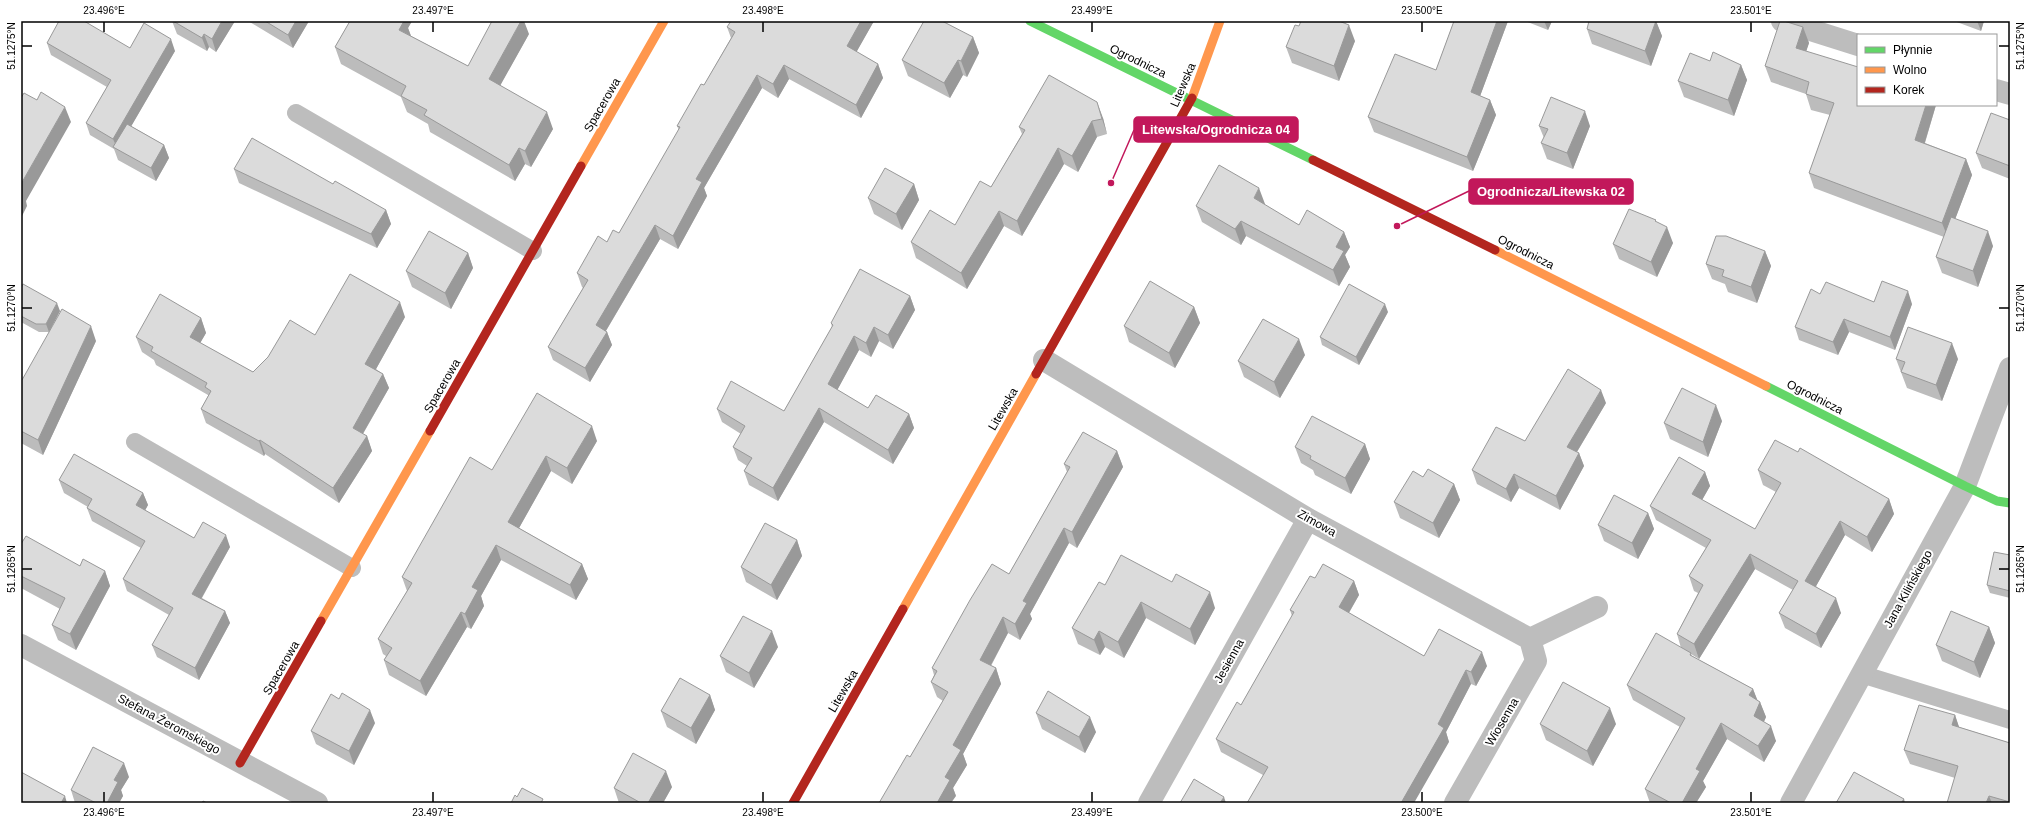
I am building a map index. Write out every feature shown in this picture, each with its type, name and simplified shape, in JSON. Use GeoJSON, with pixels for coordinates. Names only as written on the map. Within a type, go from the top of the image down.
{"type":"FeatureCollection","features":[{"type":"Feature","properties":{"kind":"street","name":"Spacerowa"},"geometry":{"type":"LineString","coordinates":[[240,763],[664,21]]}},
{"type":"Feature","properties":{"kind":"street","name":"Ogrodnicza"},"geometry":{"type":"LineString","coordinates":[[1030,21],[1407,206],[1965,486],[1997,501],[2010,503]]}},
{"type":"Feature","properties":{"kind":"street","name":"Litewska"},"geometry":{"type":"LineString","coordinates":[[793,803],[1191,101],[1220,21]]}},
{"type":"Feature","properties":{"kind":"street"},"geometry":{"type":"LineString","coordinates":[[1782,21],[1857,45]]}},
{"type":"Feature","properties":{"kind":"street"},"geometry":{"type":"LineString","coordinates":[[1997,90],[2010,94]]}},
{"type":"Feature","properties":{"kind":"street","name":"Zimowa"},"geometry":{"type":"LineString","coordinates":[[1044,360],[1308,519],[1530,638]]}},
{"type":"Feature","properties":{"kind":"street","name":"Jana Kilińskiego"},"geometry":{"type":"LineString","coordinates":[[1791,803],[1965,486],[2010,368]]}},
{"type":"Feature","properties":{"kind":"street","name":"Jesienna"},"geometry":{"type":"LineString","coordinates":[[1149,803],[1308,519]]}},
{"type":"Feature","properties":{"kind":"street"},"geometry":{"type":"LineString","coordinates":[[1530,638],[1597,607]]}},
{"type":"Feature","properties":{"kind":"street","name":"Wiosenna"},"geometry":{"type":"LineString","coordinates":[[1455,803],[1536,661],[1530,638]]}},
{"type":"Feature","properties":{"kind":"street","name":"Stefana Żeromskiego"},"geometry":{"type":"LineString","coordinates":[[21,645],[317,803]]}},
{"type":"Feature","properties":{"kind":"lane"},"geometry":{"type":"LineString","coordinates":[[296,113],[533,250]]}},
{"type":"Feature","properties":{"kind":"lane"},"geometry":{"type":"LineString","coordinates":[[135,442],[352,568]]}},
{"type":"Feature","properties":{"kind":"lane"},"geometry":{"type":"LineString","coordinates":[[1861,674],[2010,720]]}},
{"type":"Feature","properties":{"kind":"building"},"geometry":{"type":"Polygon","coordinates":[[[59,21],[84,21],[130,48],[144,23],[171,39],[113,139],[86,123],[111,80],[47,43],[59,21]]]}},
{"type":"Feature","properties":{"kind":"building"},"geometry":{"type":"Polygon","coordinates":[[[173,21],[222,21],[212,39],[204,34],[202,38],[173,21]]]}},
{"type":"Feature","properties":{"kind":"building"},"geometry":{"type":"Polygon","coordinates":[[[265,21],[296,21],[288,35],[265,21]]]}},
{"type":"Feature","properties":{"kind":"building"},"geometry":{"type":"Polygon","coordinates":[[[350,21],[404,21],[399,30],[468,66],[492,21],[521,21],[489,79],[547,112],[525,151],[519,148],[509,165],[424,115],[427,110],[401,96],[406,86],[335,47],[350,21]]]}},
{"type":"Feature","properties":{"kind":"building"},"geometry":{"type":"Polygon","coordinates":[[[731,21],[861,21],[847,46],[878,64],[856,105],[784,65],[773,84],[757,75],[696,179],[702,182],[673,236],[655,225],[596,325],[607,332],[585,368],[548,347],[588,280],[577,273],[598,236],[607,242],[613,230],[619,233],[680,127],[677,126],[701,84],[704,85],[735,32],[727,27],[731,21]]]}},
{"type":"Feature","properties":{"kind":"building"},"geometry":{"type":"Polygon","coordinates":[[[924,21],[942,21],[973,37],[961,61],[958,60],[944,83],[902,60],[924,21]]]}},
{"type":"Feature","properties":{"kind":"building"},"geometry":{"type":"Polygon","coordinates":[[[1301,21],[1339,21],[1349,25],[1334,66],[1286,47],[1295,25],[1299,26],[1301,21]]]}},
{"type":"Feature","properties":{"kind":"building"},"geometry":{"type":"Polygon","coordinates":[[[1454,21],[1497,21],[1471,92],[1490,100],[1467,157],[1368,117],[1395,54],[1436,70],[1454,21]]]}},
{"type":"Feature","properties":{"kind":"building"},"geometry":{"type":"Polygon","coordinates":[[[1589,21],[1656,21],[1645,51],[1587,29],[1589,21]]]}},
{"type":"Feature","properties":{"kind":"building"},"geometry":{"type":"Polygon","coordinates":[[[1780,21],[1784,21],[1803,27],[1796,48],[1857,67],[1857,106],[1926,106],[1915,140],[1966,159],[1942,223],[1809,173],[1834,103],[1806,94],[1809,82],[1765,66],[1780,21]]]}},
{"type":"Feature","properties":{"kind":"building"},"geometry":{"type":"Polygon","coordinates":[[[1713,52],[1741,65],[1728,100],[1678,81],[1690,53],[1710,61],[1713,52]]]}},
{"type":"Feature","properties":{"kind":"building"},"geometry":{"type":"Polygon","coordinates":[[[1049,75],[1097,102],[1102,119],[1092,121],[1072,156],[1058,148],[1017,221],[999,211],[961,273],[911,242],[930,210],[955,225],[980,181],[991,187],[1025,130],[1019,127],[1049,75]]]}},
{"type":"Feature","properties":{"kind":"building"},"geometry":{"type":"Polygon","coordinates":[[[41,92],[65,107],[21,184],[21,98],[24,93],[37,100],[41,92]]]}},
{"type":"Feature","properties":{"kind":"building"},"geometry":{"type":"Polygon","coordinates":[[[1551,97],[1585,111],[1567,153],[1541,143],[1548,129],[1539,126],[1551,97]]]}},
{"type":"Feature","properties":{"kind":"building"},"geometry":{"type":"Polygon","coordinates":[[[1991,113],[2010,120],[2010,166],[1976,153],[1991,113]]]}},
{"type":"Feature","properties":{"kind":"building"},"geometry":{"type":"Polygon","coordinates":[[[127,124],[164,145],[151,168],[113,147],[127,124]]]}},
{"type":"Feature","properties":{"kind":"building"},"geometry":{"type":"Polygon","coordinates":[[[252,138],[333,184],[335,181],[386,210],[371,234],[234,169],[252,138]]]}},
{"type":"Feature","properties":{"kind":"building"},"geometry":{"type":"Polygon","coordinates":[[[1219,165],[1259,188],[1254,198],[1299,225],[1307,210],[1344,232],[1336,247],[1344,251],[1333,270],[1241,221],[1235,229],[1196,206],[1219,165]]]}},
{"type":"Feature","properties":{"kind":"building"},"geometry":{"type":"Polygon","coordinates":[[[885,168],[914,184],[896,214],[868,198],[885,168]]]}},
{"type":"Feature","properties":{"kind":"building"},"geometry":{"type":"Polygon","coordinates":[[[1629,209],[1656,220],[1655,221],[1667,227],[1651,262],[1613,244],[1629,209]]]}},
{"type":"Feature","properties":{"kind":"building"},"geometry":{"type":"Polygon","coordinates":[[[1951,217],[1988,231],[1973,271],[1936,257],[1951,217]]]}},
{"type":"Feature","properties":{"kind":"building"},"geometry":{"type":"Polygon","coordinates":[[[429,231],[468,253],[445,293],[406,271],[429,231]]]}},
{"type":"Feature","properties":{"kind":"building"},"geometry":{"type":"Polygon","coordinates":[[[1716,236],[1726,236],[1765,251],[1751,287],[1722,276],[1724,270],[1706,264],[1716,236]]]}},
{"type":"Feature","properties":{"kind":"building"},"geometry":{"type":"Polygon","coordinates":[[[860,269],[910,296],[888,335],[874,327],[866,343],[854,336],[828,384],[868,408],[876,395],[909,414],[888,450],[819,408],[773,488],[744,471],[752,458],[733,447],[745,426],[717,409],[731,381],[784,411],[833,325],[831,323],[860,269]]]}},
{"type":"Feature","properties":{"kind":"building"},"geometry":{"type":"Polygon","coordinates":[[[350,274],[400,302],[365,364],[383,374],[353,428],[367,436],[333,488],[260,440],[259,441],[201,409],[211,391],[205,387],[207,383],[151,351],[153,347],[136,337],[160,294],[201,318],[190,337],[253,372],[268,357],[290,320],[315,335],[350,274]]]}},
{"type":"Feature","properties":{"kind":"building"},"geometry":{"type":"Polygon","coordinates":[[[1150,281],[1194,307],[1169,353],[1124,326],[1150,281]]]}},
{"type":"Feature","properties":{"kind":"building"},"geometry":{"type":"Polygon","coordinates":[[[1882,281],[1908,291],[1890,337],[1844,319],[1833,342],[1795,327],[1811,289],[1820,294],[1826,282],[1874,302],[1882,281]]]}},
{"type":"Feature","properties":{"kind":"building"},"geometry":{"type":"Polygon","coordinates":[[[23,284],[57,303],[46,324],[36,324],[21,316],[21,288],[23,284]]]}},
{"type":"Feature","properties":{"kind":"building"},"geometry":{"type":"Polygon","coordinates":[[[1349,284],[1385,304],[1356,357],[1320,337],[1349,284]]]}},
{"type":"Feature","properties":{"kind":"building"},"geometry":{"type":"Polygon","coordinates":[[[62,309],[91,326],[38,440],[21,431],[21,380],[62,309]]]}},
{"type":"Feature","properties":{"kind":"building"},"geometry":{"type":"Polygon","coordinates":[[[1263,319],[1299,339],[1274,382],[1238,361],[1263,319]]]}},
{"type":"Feature","properties":{"kind":"building"},"geometry":{"type":"Polygon","coordinates":[[[1908,327],[1952,343],[1936,385],[1901,372],[1905,362],[1896,359],[1908,327]]]}},
{"type":"Feature","properties":{"kind":"building"},"geometry":{"type":"Polygon","coordinates":[[[1568,369],[1601,390],[1567,447],[1579,453],[1556,496],[1514,474],[1506,489],[1472,470],[1496,427],[1525,441],[1568,369]]]}},
{"type":"Feature","properties":{"kind":"building"},"geometry":{"type":"Polygon","coordinates":[[[1682,388],[1716,405],[1703,442],[1664,423],[1682,388]]]}},
{"type":"Feature","properties":{"kind":"building"},"geometry":{"type":"Polygon","coordinates":[[[537,393],[592,426],[567,468],[546,456],[508,522],[582,564],[570,585],[496,545],[472,587],[478,590],[465,614],[461,612],[420,681],[384,660],[392,648],[378,639],[412,583],[402,577],[470,457],[492,470],[537,393]]]}},
{"type":"Feature","properties":{"kind":"building"},"geometry":{"type":"Polygon","coordinates":[[[1312,416],[1365,444],[1345,478],[1310,459],[1311,456],[1295,447],[1312,416]]]}},
{"type":"Feature","properties":{"kind":"building"},"geometry":{"type":"Polygon","coordinates":[[[1083,432],[1117,451],[1072,532],[1064,528],[1023,601],[1027,603],[1015,624],[1003,617],[980,660],[996,668],[953,745],[961,750],[945,777],[950,780],[937,803],[879,803],[907,755],[910,757],[948,692],[931,682],[937,671],[932,668],[992,564],[1009,574],[1070,467],[1064,464],[1083,432]]]}},
{"type":"Feature","properties":{"kind":"building"},"geometry":{"type":"Polygon","coordinates":[[[1775,440],[1798,452],[1800,448],[1889,499],[1867,537],[1840,521],[1805,581],[1836,598],[1816,634],[1779,613],[1798,581],[1750,554],[1694,644],[1677,634],[1703,585],[1689,576],[1711,540],[1650,506],[1679,457],[1705,472],[1692,494],[1755,529],[1781,483],[1758,470],[1775,440]]]}},
{"type":"Feature","properties":{"kind":"building"},"geometry":{"type":"Polygon","coordinates":[[[74,454],[143,493],[136,505],[194,538],[203,522],[226,535],[192,594],[225,611],[195,668],[152,645],[173,608],[123,579],[145,541],[87,508],[92,499],[59,480],[74,454]]]}},
{"type":"Feature","properties":{"kind":"building"},"geometry":{"type":"Polygon","coordinates":[[[1428,469],[1454,484],[1433,523],[1394,502],[1413,471],[1423,477],[1428,469]]]}},
{"type":"Feature","properties":{"kind":"building"},"geometry":{"type":"Polygon","coordinates":[[[1614,495],[1648,513],[1632,543],[1598,525],[1614,495]]]}},
{"type":"Feature","properties":{"kind":"building"},"geometry":{"type":"Polygon","coordinates":[[[765,523],[797,540],[771,585],[741,567],[765,523]]]}},
{"type":"Feature","properties":{"kind":"building"},"geometry":{"type":"Polygon","coordinates":[[[26,536],[80,566],[83,559],[105,571],[70,634],[52,625],[65,598],[21,576],[21,544],[26,536]]]}},
{"type":"Feature","properties":{"kind":"building"},"geometry":{"type":"Polygon","coordinates":[[[1994,552],[2010,555],[2010,591],[1987,585],[1994,552]]]}},
{"type":"Feature","properties":{"kind":"building"},"geometry":{"type":"Polygon","coordinates":[[[1121,555],[1172,582],[1176,574],[1210,592],[1190,629],[1141,602],[1118,642],[1099,631],[1094,640],[1072,628],[1099,582],[1105,585],[1121,555]]]}},
{"type":"Feature","properties":{"kind":"building"},"geometry":{"type":"Polygon","coordinates":[[[1323,564],[1354,581],[1339,607],[1424,656],[1439,629],[1482,652],[1471,672],[1466,670],[1438,724],[1444,728],[1401,803],[1247,803],[1268,767],[1216,739],[1237,702],[1241,705],[1294,612],[1290,610],[1310,576],[1315,578],[1323,564]]]}},
{"type":"Feature","properties":{"kind":"building"},"geometry":{"type":"Polygon","coordinates":[[[1951,611],[1989,627],[1974,662],[1936,645],[1951,611]]]}},
{"type":"Feature","properties":{"kind":"building"},"geometry":{"type":"Polygon","coordinates":[[[743,616],[772,631],[749,673],[720,656],[743,616]]]}},
{"type":"Feature","properties":{"kind":"building"},"geometry":{"type":"Polygon","coordinates":[[[1656,633],[1691,653],[1690,655],[1753,689],[1749,695],[1760,702],[1754,716],[1771,726],[1758,746],[1721,723],[1696,769],[1700,771],[1682,803],[1671,803],[1645,789],[1685,718],[1627,685],[1656,633]]]}},
{"type":"Feature","properties":{"kind":"building"},"geometry":{"type":"Polygon","coordinates":[[[680,678],[710,695],[691,728],[661,711],[680,678]]]}},
{"type":"Feature","properties":{"kind":"building"},"geometry":{"type":"Polygon","coordinates":[[[1563,682],[1610,708],[1587,751],[1540,724],[1563,682]]]}},
{"type":"Feature","properties":{"kind":"building"},"geometry":{"type":"Polygon","coordinates":[[[1048,691],[1090,717],[1079,737],[1036,713],[1048,691]]]}},
{"type":"Feature","properties":{"kind":"building"},"geometry":{"type":"Polygon","coordinates":[[[342,693],[370,710],[349,751],[311,731],[331,694],[339,699],[342,693]]]}},
{"type":"Feature","properties":{"kind":"building"},"geometry":{"type":"Polygon","coordinates":[[[1919,705],[1955,715],[1952,725],[2010,743],[2010,802],[1989,796],[1986,803],[1947,803],[1958,766],[1904,750],[1919,705]]]}},
{"type":"Feature","properties":{"kind":"building"},"geometry":{"type":"Polygon","coordinates":[[[93,747],[124,763],[114,780],[118,782],[107,803],[96,803],[71,790],[93,747]]]}},
{"type":"Feature","properties":{"kind":"building"},"geometry":{"type":"Polygon","coordinates":[[[633,753],[666,771],[648,803],[641,803],[614,788],[633,753]]]}},
{"type":"Feature","properties":{"kind":"building"},"geometry":{"type":"Polygon","coordinates":[[[21,772],[65,796],[61,803],[21,803],[21,772]]]}},
{"type":"Feature","properties":{"kind":"building"},"geometry":{"type":"Polygon","coordinates":[[[1854,772],[1904,799],[1901,803],[1836,803],[1854,772]]]}},
{"type":"Feature","properties":{"kind":"building"},"geometry":{"type":"Polygon","coordinates":[[[1194,779],[1224,797],[1220,803],[1180,803],[1194,779]]]}},
{"type":"Feature","properties":{"kind":"building"},"geometry":{"type":"Polygon","coordinates":[[[522,788],[543,799],[541,803],[511,803],[515,795],[517,797],[522,788]]]}},
{"type":"Feature","properties":{"kind":"traffic: fast"},"geometry":{"type":"LineString","coordinates":[[1030,21],[1313,160]]}},
{"type":"Feature","properties":{"kind":"traffic: fast"},"geometry":{"type":"LineString","coordinates":[[1766,386],[1965,486],[1997,501],[2010,503]]}},
{"type":"Feature","properties":{"kind":"traffic: slow"},"geometry":{"type":"LineString","coordinates":[[581,166],[664,21]]}},
{"type":"Feature","properties":{"kind":"traffic: slow"},"geometry":{"type":"LineString","coordinates":[[1192,98],[1220,21]]}},
{"type":"Feature","properties":{"kind":"traffic: slow"},"geometry":{"type":"LineString","coordinates":[[1495,250],[1766,386]]}},
{"type":"Feature","properties":{"kind":"traffic: slow"},"geometry":{"type":"LineString","coordinates":[[903,609],[1036,374]]}},
{"type":"Feature","properties":{"kind":"traffic: slow"},"geometry":{"type":"LineString","coordinates":[[321,621],[430,431]]}},
{"type":"Feature","properties":{"kind":"traffic: jam"},"geometry":{"type":"LineString","coordinates":[[1036,374],[1192,98]]}},
{"type":"Feature","properties":{"kind":"traffic: jam"},"geometry":{"type":"LineString","coordinates":[[1313,160],[1495,250]]}},
{"type":"Feature","properties":{"kind":"traffic: jam"},"geometry":{"type":"LineString","coordinates":[[430,431],[581,166]]}},
{"type":"Feature","properties":{"kind":"traffic: jam"},"geometry":{"type":"LineString","coordinates":[[793,803],[903,609]]}},
{"type":"Feature","properties":{"kind":"traffic: jam"},"geometry":{"type":"LineString","coordinates":[[240,763],[321,621]]}},
{"type":"Feature","properties":{"kind":"place","name":"Litewska/Ogrodnicza 04"},"geometry":{"type":"Point","coordinates":[1111,183]}},
{"type":"Feature","properties":{"kind":"place","name":"Ogrodnicza/Litewska 02"},"geometry":{"type":"Point","coordinates":[1397,226]}}]}
